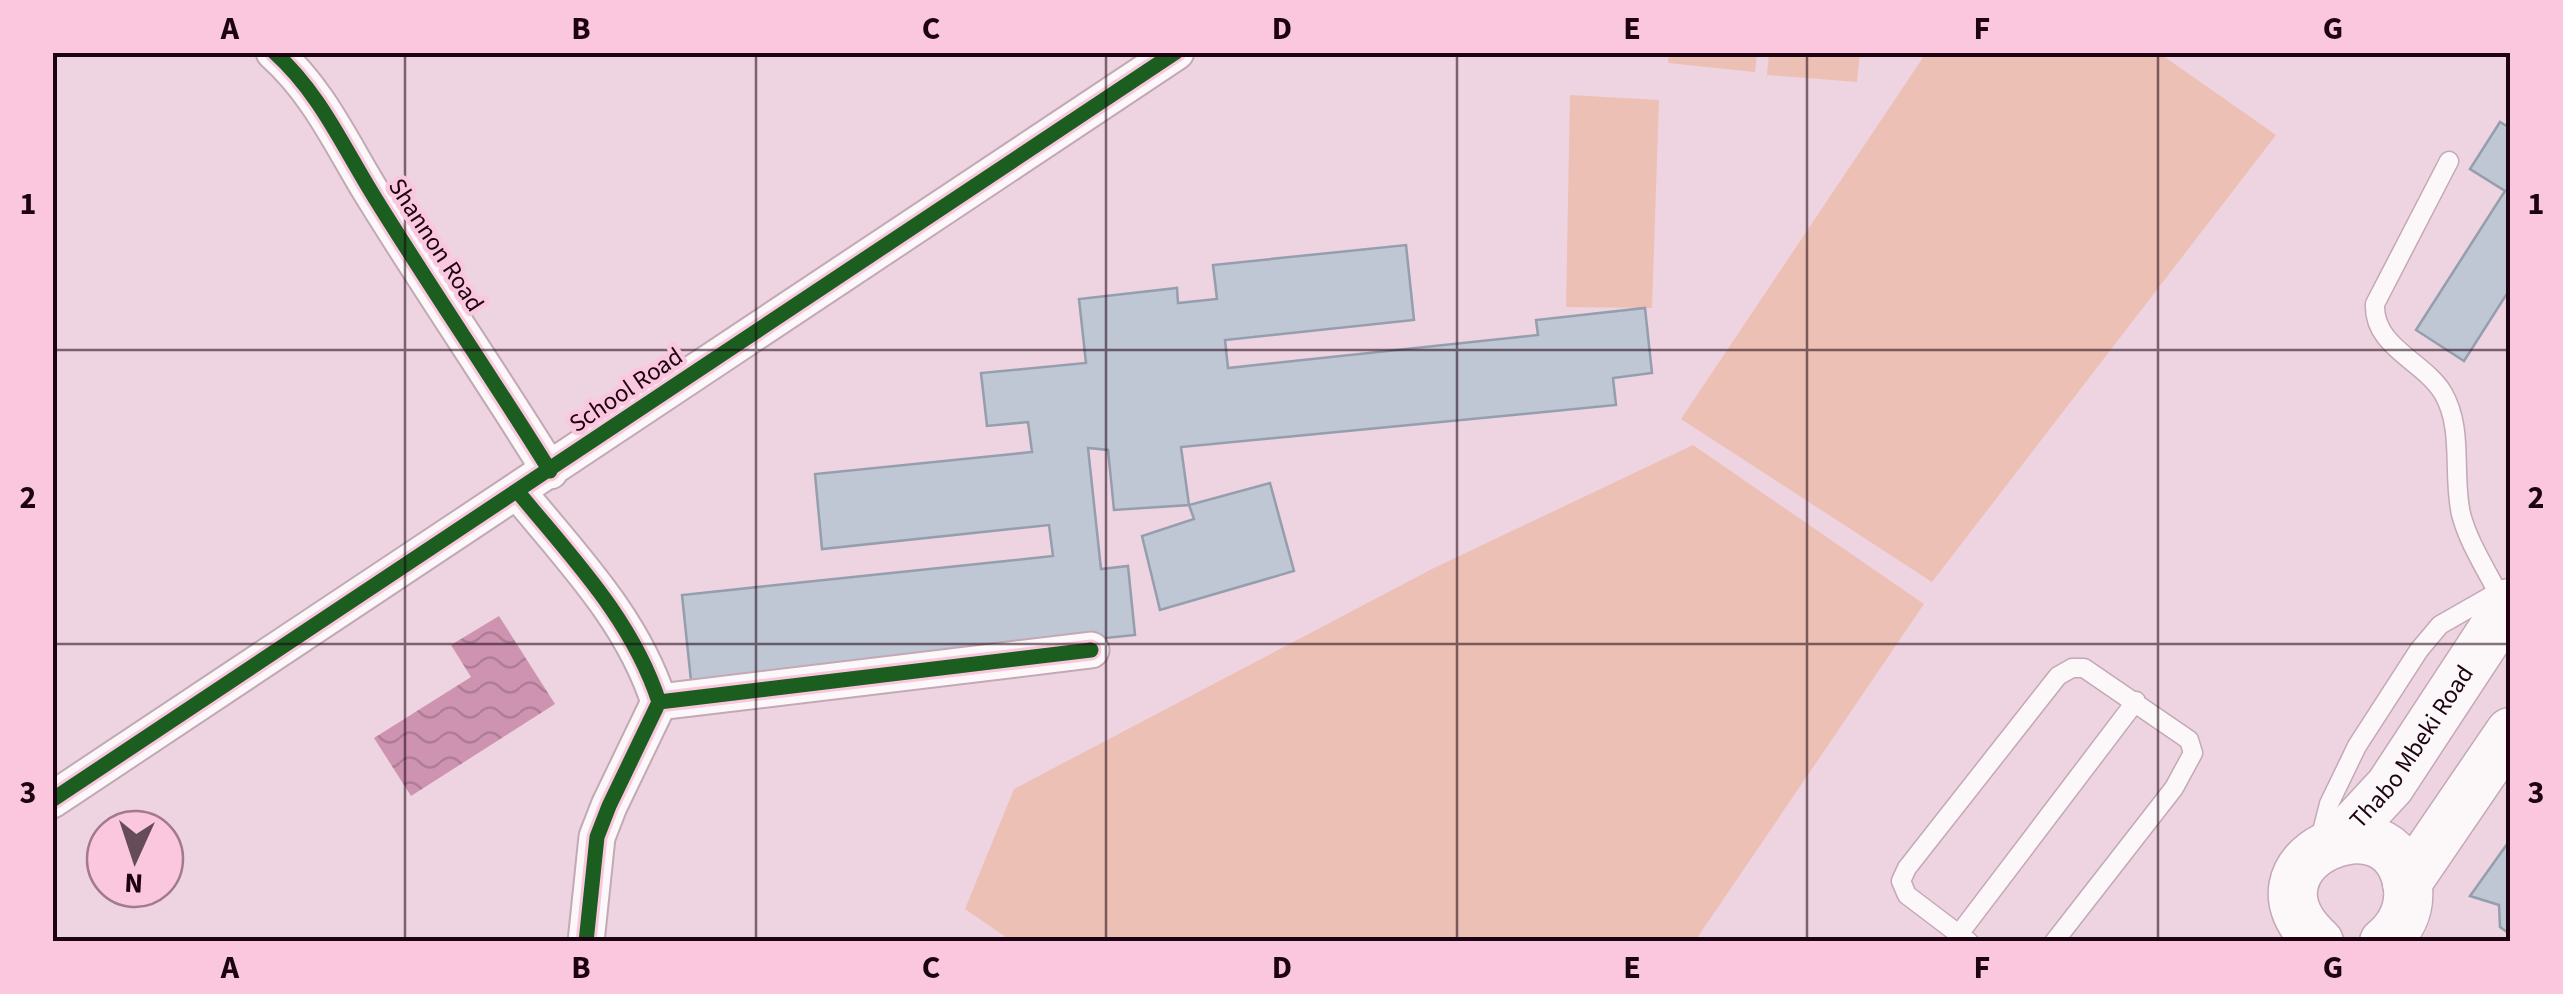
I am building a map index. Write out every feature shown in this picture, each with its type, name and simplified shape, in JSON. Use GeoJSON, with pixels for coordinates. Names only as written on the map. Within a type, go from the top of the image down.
{"type":"FeatureCollection","features":[{"type":"Feature","properties":{"kind":"main road","name":"Thabo Mbeki Road"},"geometry":{"type":"LineString","coordinates":[[2296,929],[2299,872],[2390,786],[2506,593]]}},
{"type":"Feature","properties":{"kind":"main road"},"geometry":{"type":"LineString","coordinates":[[2407,883],[2510,732]]}},
{"type":"Feature","properties":{"kind":"main road"},"geometry":{"type":"LineString","coordinates":[[2329,844],[2358,839],[2375,843],[2401,866],[2408,902],[2403,920],[2384,942]]}},
{"type":"Feature","properties":{"kind":"street","name":"Shannon Road"},"geometry":{"type":"LineString","coordinates":[[274,52],[312,94],[334,126],[373,196],[550,471]]}},
{"type":"Feature","properties":{"kind":"street","name":"School Road"},"geometry":{"type":"LineString","coordinates":[[52,800],[1176,52]]}},
{"type":"Feature","properties":{"kind":"street"},"geometry":{"type":"LineString","coordinates":[[518,492],[615,611],[642,656],[660,702],[608,806],[597,837],[586,942]]}},
{"type":"Feature","properties":{"kind":"street"},"geometry":{"type":"LineString","coordinates":[[660,702],[1091,650]]}},
{"type":"Feature","properties":{"kind":"lane"},"geometry":{"type":"LineString","coordinates":[[2449,161],[2375,304],[2374,320],[2384,335],[2442,391],[2454,419],[2462,516],[2506,593]]}},
{"type":"Feature","properties":{"kind":"lane"},"geometry":{"type":"LineString","coordinates":[[2054,942],[2174,788],[2193,753],[2189,740],[2136,702],[2084,668],[2072,668],[2058,676],[1907,868],[1901,882],[1907,896],[1964,938],[2136,702]]}},
{"type":"Feature","properties":{"kind":"shaded area"},"geometry":{"type":"Polygon","coordinates":[[[1669,53],[1757,53],[1755,72],[1668,63],[1669,53]]]}},
{"type":"Feature","properties":{"kind":"shaded area"},"geometry":{"type":"Polygon","coordinates":[[[1769,53],[1860,53],[1857,82],[1767,75],[1769,53]]]}},
{"type":"Feature","properties":{"kind":"shaded area"},"geometry":{"type":"Polygon","coordinates":[[[1926,53],[2159,53],[2276,135],[1932,582],[1681,419],[1926,53]]]}},
{"type":"Feature","properties":{"kind":"shaded area"},"geometry":{"type":"Polygon","coordinates":[[[1570,95],[1659,100],[1652,308],[1566,307],[1570,95]]]}},
{"type":"Feature","properties":{"kind":"shaded area"},"geometry":{"type":"Polygon","coordinates":[[[1693,445],[1924,604],[1695,941],[1013,942],[965,909],[1014,789],[1432,569],[1693,445]]]}},
{"type":"Feature","properties":{"kind":"water"},"geometry":{"type":"Polygon","coordinates":[[[499,616],[555,704],[411,796],[374,738],[471,677],[451,645],[499,616]]]}},
{"type":"Feature","properties":{"kind":"building"},"geometry":{"type":"Polygon","coordinates":[[[2500,122],[2510,128],[2510,289],[2464,361],[2416,330],[2505,191],[2470,169],[2500,122]]]}},
{"type":"Feature","properties":{"kind":"building"},"geometry":{"type":"Polygon","coordinates":[[[1406,245],[1414,320],[1225,340],[1228,368],[1538,335],[1536,320],[1645,308],[1652,373],[1613,378],[1616,405],[1181,447],[1189,505],[1114,510],[1108,450],[1088,448],[1101,569],[1128,566],[1135,635],[691,681],[682,595],[1053,556],[1049,525],[822,549],[815,474],[1032,452],[1028,422],[987,426],[981,373],[1086,363],[1079,299],[1177,288],[1178,303],[1217,299],[1213,265],[1406,245]]]}},
{"type":"Feature","properties":{"kind":"building"},"geometry":{"type":"Polygon","coordinates":[[[1270,483],[1294,571],[1160,610],[1142,536],[1194,519],[1189,505],[1270,483]]]}},
{"type":"Feature","properties":{"kind":"building"},"geometry":{"type":"Polygon","coordinates":[[[2510,840],[2510,934],[2500,927],[2499,905],[2470,896],[2510,840]]]}},
{"type":"Feature","properties":{"kind":"cycle path"},"geometry":{"type":"LineString","coordinates":[[274,52],[318,103],[550,471]]}},
{"type":"Feature","properties":{"kind":"cycle path"},"geometry":{"type":"LineString","coordinates":[[52,800],[1176,52]]}},
{"type":"Feature","properties":{"kind":"cycle path"},"geometry":{"type":"LineString","coordinates":[[518,492],[617,616],[659,702],[597,837],[586,942]]}},
{"type":"Feature","properties":{"kind":"cycle path"},"geometry":{"type":"LineString","coordinates":[[659,702],[1091,650]]}}]}
